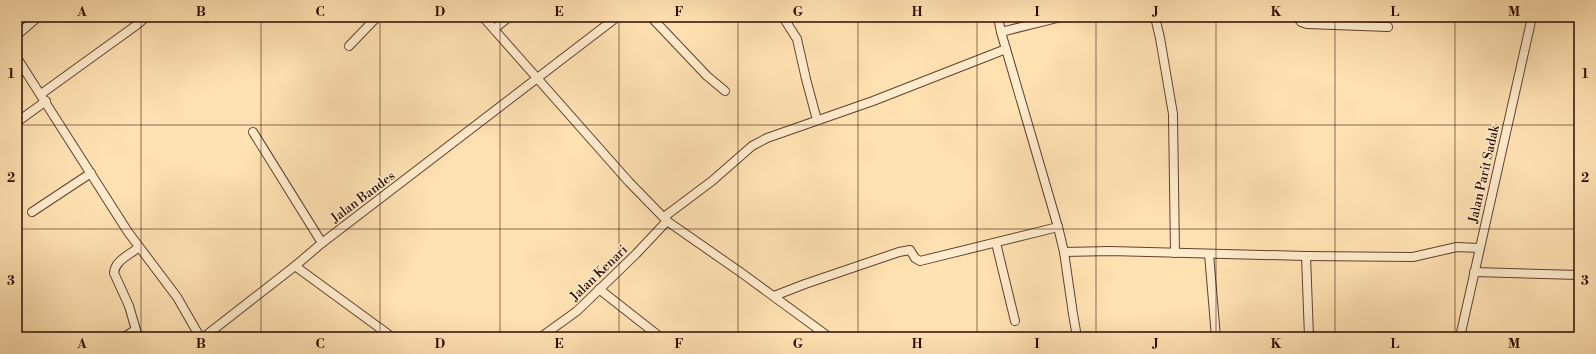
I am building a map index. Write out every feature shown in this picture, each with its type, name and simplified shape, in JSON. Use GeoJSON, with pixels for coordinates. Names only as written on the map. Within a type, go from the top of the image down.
{"type":"FeatureCollection","features":[{"type":"Feature","properties":{"kind":"street"},"geometry":{"type":"LineString","coordinates":[[17,35],[38,17]]}},
{"type":"Feature","properties":{"kind":"street"},"geometry":{"type":"LineString","coordinates":[[41,94],[146,17]]}},
{"type":"Feature","properties":{"kind":"street"},"geometry":{"type":"LineString","coordinates":[[349,46],[377,17]]}},
{"type":"Feature","properties":{"kind":"street"},"geometry":{"type":"LineString","coordinates":[[483,17],[629,182],[666,219],[829,337]]}},
{"type":"Feature","properties":{"kind":"street"},"geometry":{"type":"LineString","coordinates":[[494,29],[509,17]]}},
{"type":"Feature","properties":{"kind":"street","name":"Jalan Bandes"},"geometry":{"type":"LineString","coordinates":[[204,337],[322,243],[617,17]]}},
{"type":"Feature","properties":{"kind":"street"},"geometry":{"type":"LineString","coordinates":[[651,17],[707,76],[725,91]]}},
{"type":"Feature","properties":{"kind":"street"},"geometry":{"type":"LineString","coordinates":[[783,17],[797,39],[817,120]]}},
{"type":"Feature","properties":{"kind":"street"},"geometry":{"type":"LineString","coordinates":[[998,17],[1001,32],[1058,227],[1064,252],[1078,337]]}},
{"type":"Feature","properties":{"kind":"street"},"geometry":{"type":"LineString","coordinates":[[1001,32],[1061,17]]}},
{"type":"Feature","properties":{"kind":"street"},"geometry":{"type":"LineString","coordinates":[[1155,17],[1173,114],[1176,253]]}},
{"type":"Feature","properties":{"kind":"street"},"geometry":{"type":"LineString","coordinates":[[1297,17],[1301,22],[1306,24],[1388,27]]}},
{"type":"Feature","properties":{"kind":"street","name":"Jalan Parit Sadak"},"geometry":{"type":"LineString","coordinates":[[1460,337],[1478,273],[1479,248],[1532,17]]}},
{"type":"Feature","properties":{"kind":"street","name":"Jalan Kenari"},"geometry":{"type":"LineString","coordinates":[[542,337],[577,311],[636,254],[666,219],[752,146],[774,135],[873,101],[1006,49]]}},
{"type":"Feature","properties":{"kind":"street"},"geometry":{"type":"LineString","coordinates":[[17,58],[139,247],[177,297],[200,337]]}},
{"type":"Feature","properties":{"kind":"street"},"geometry":{"type":"LineString","coordinates":[[17,122],[46,102]]}},
{"type":"Feature","properties":{"kind":"street"},"geometry":{"type":"LineString","coordinates":[[253,132],[322,243]]}},
{"type":"Feature","properties":{"kind":"street"},"geometry":{"type":"LineString","coordinates":[[32,212],[91,173]]}},
{"type":"Feature","properties":{"kind":"street"},"geometry":{"type":"LineString","coordinates":[[774,296],[899,252],[910,250],[915,258],[920,261],[1058,227]]}},
{"type":"Feature","properties":{"kind":"street"},"geometry":{"type":"LineString","coordinates":[[996,243],[1014,321]]}},
{"type":"Feature","properties":{"kind":"street"},"geometry":{"type":"LineString","coordinates":[[124,337],[136,334],[129,306],[114,273],[115,268],[121,260],[139,247]]}},
{"type":"Feature","properties":{"kind":"street"},"geometry":{"type":"LineString","coordinates":[[1064,252],[1110,251],[1413,257],[1457,248],[1479,248]]}},
{"type":"Feature","properties":{"kind":"street"},"geometry":{"type":"LineString","coordinates":[[1209,254],[1216,337]]}},
{"type":"Feature","properties":{"kind":"street"},"geometry":{"type":"LineString","coordinates":[[1306,256],[1309,337]]}},
{"type":"Feature","properties":{"kind":"street"},"geometry":{"type":"LineString","coordinates":[[295,266],[392,337]]}},
{"type":"Feature","properties":{"kind":"street"},"geometry":{"type":"LineString","coordinates":[[1478,273],[1579,275]]}},
{"type":"Feature","properties":{"kind":"street"},"geometry":{"type":"LineString","coordinates":[[599,289],[660,337]]}}]}
